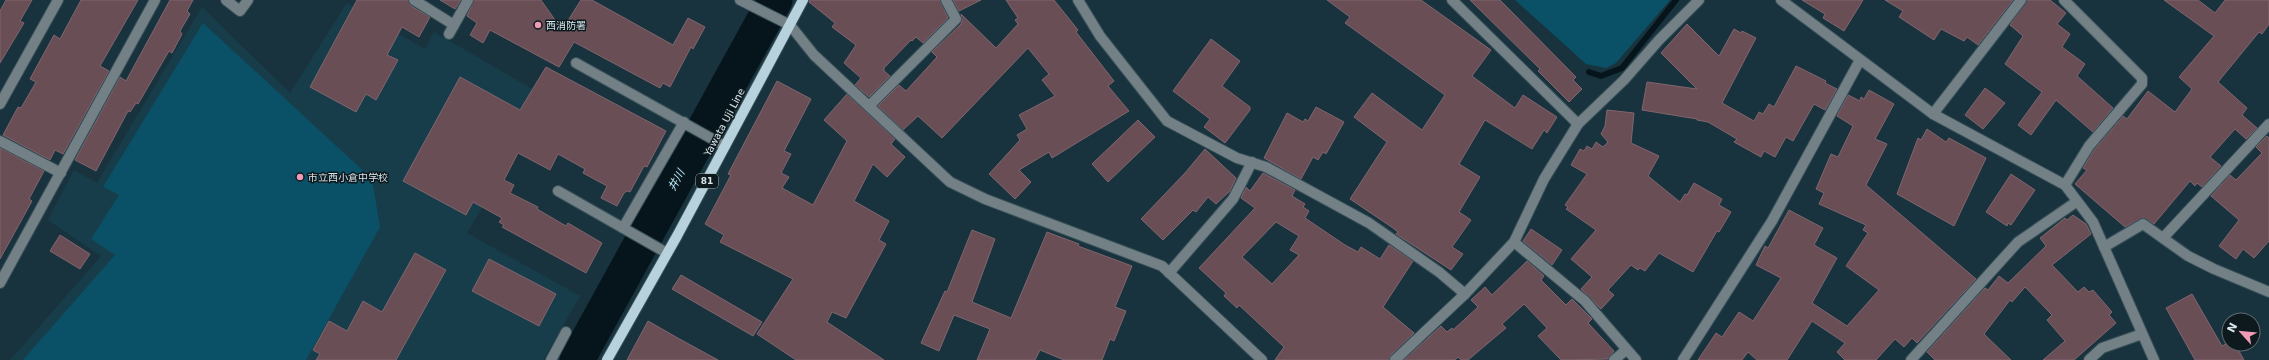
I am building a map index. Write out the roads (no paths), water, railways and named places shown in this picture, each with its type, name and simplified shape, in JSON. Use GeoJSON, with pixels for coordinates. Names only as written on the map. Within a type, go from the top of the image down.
{"type":"FeatureCollection","features":[{"type":"Feature","properties":{"kind":"main road","name":"Yawata Uji Line"},"geometry":{"type":"LineString","coordinates":[[607,360],[667,253],[803,0]]}},
{"type":"Feature","properties":{"kind":"street"},"geometry":{"type":"LineString","coordinates":[[0,104],[58,0]]}},
{"type":"Feature","properties":{"kind":"street"},"geometry":{"type":"LineString","coordinates":[[0,283],[155,0]]}},
{"type":"Feature","properties":{"kind":"street"},"geometry":{"type":"LineString","coordinates":[[226,0],[240,11],[248,0]]}},
{"type":"Feature","properties":{"kind":"street"},"geometry":{"type":"LineString","coordinates":[[414,0],[454,25]]}},
{"type":"Feature","properties":{"kind":"street"},"geometry":{"type":"LineString","coordinates":[[449,34],[468,0]]}},
{"type":"Feature","properties":{"kind":"street"},"geometry":{"type":"LineString","coordinates":[[740,0],[789,24],[814,55],[950,182],[985,200],[1162,266],[1262,360]]}},
{"type":"Feature","properties":{"kind":"street"},"geometry":{"type":"LineString","coordinates":[[869,106],[956,19],[946,0]]}},
{"type":"Feature","properties":{"kind":"street"},"geometry":{"type":"LineString","coordinates":[[1078,0],[1100,36],[1167,121],[1237,158],[1266,167],[1368,223],[1439,272],[1465,294]]}},
{"type":"Feature","properties":{"kind":"street"},"geometry":{"type":"LineString","coordinates":[[1452,0],[1578,124]]}},
{"type":"Feature","properties":{"kind":"street"},"geometry":{"type":"LineString","coordinates":[[1395,360],[1465,294],[1514,242],[1544,179],[1578,124],[1624,80],[1659,40],[1699,0]]}},
{"type":"Feature","properties":{"kind":"street"},"geometry":{"type":"LineString","coordinates":[[1781,0],[1933,114],[2065,185],[2076,202],[2093,222],[2154,360]]}},
{"type":"Feature","properties":{"kind":"street"},"geometry":{"type":"LineString","coordinates":[[1933,114],[2021,0]]}},
{"type":"Feature","properties":{"kind":"street"},"geometry":{"type":"LineString","coordinates":[[2064,0],[2142,78],[2142,84],[2088,146],[2065,185]]}},
{"type":"Feature","properties":{"kind":"street"},"geometry":{"type":"LineString","coordinates":[[1683,360],[1772,221],[1860,60]]}},
{"type":"Feature","properties":{"kind":"street"},"geometry":{"type":"LineString","coordinates":[[576,63],[725,146]]}},
{"type":"Feature","properties":{"kind":"street"},"geometry":{"type":"LineString","coordinates":[[625,229],[687,124]]}},
{"type":"Feature","properties":{"kind":"street"},"geometry":{"type":"LineString","coordinates":[[2163,238],[2269,124]]}},
{"type":"Feature","properties":{"kind":"street"},"geometry":{"type":"LineString","coordinates":[[0,141],[60,173]]}},
{"type":"Feature","properties":{"kind":"street"},"geometry":{"type":"LineString","coordinates":[[1169,273],[1233,199],[1252,162]]}},
{"type":"Feature","properties":{"kind":"street"},"geometry":{"type":"LineString","coordinates":[[558,191],[667,253]]}},
{"type":"Feature","properties":{"kind":"street"},"geometry":{"type":"LineString","coordinates":[[1911,360],[2018,242],[2076,202]]}},
{"type":"Feature","properties":{"kind":"street"},"geometry":{"type":"LineString","coordinates":[[2104,247],[2143,224],[2188,256],[2214,269],[2269,292]]}},
{"type":"Feature","properties":{"kind":"street"},"geometry":{"type":"LineString","coordinates":[[1514,242],[1585,300],[1636,360]]}},
{"type":"Feature","properties":{"kind":"street"},"geometry":{"type":"LineString","coordinates":[[551,360],[566,332]]}},
{"type":"Feature","properties":{"kind":"street"},"geometry":{"type":"LineString","coordinates":[[2089,360],[2102,348],[2142,334]]}},
{"type":"Feature","properties":{"kind":"street"},"geometry":{"type":"LineString","coordinates":[[1614,360],[1626,350]]}},
{"type":"Feature","properties":{"kind":"waterway","name":"井川"},"geometry":{"type":"LineString","coordinates":[[577,360],[775,0]]}},
{"type":"Feature","properties":{"kind":"waterway"},"geometry":{"type":"LineString","coordinates":[[1589,72],[1601,76],[1622,68],[1676,0]]}},
{"type":"Feature","properties":{"kind":"place","name":"西消防署"},"geometry":{"type":"Point","coordinates":[538,25]}},
{"type":"Feature","properties":{"kind":"place","name":"市立西小倉中学校"},"geometry":{"type":"Point","coordinates":[300,177]}}]}
